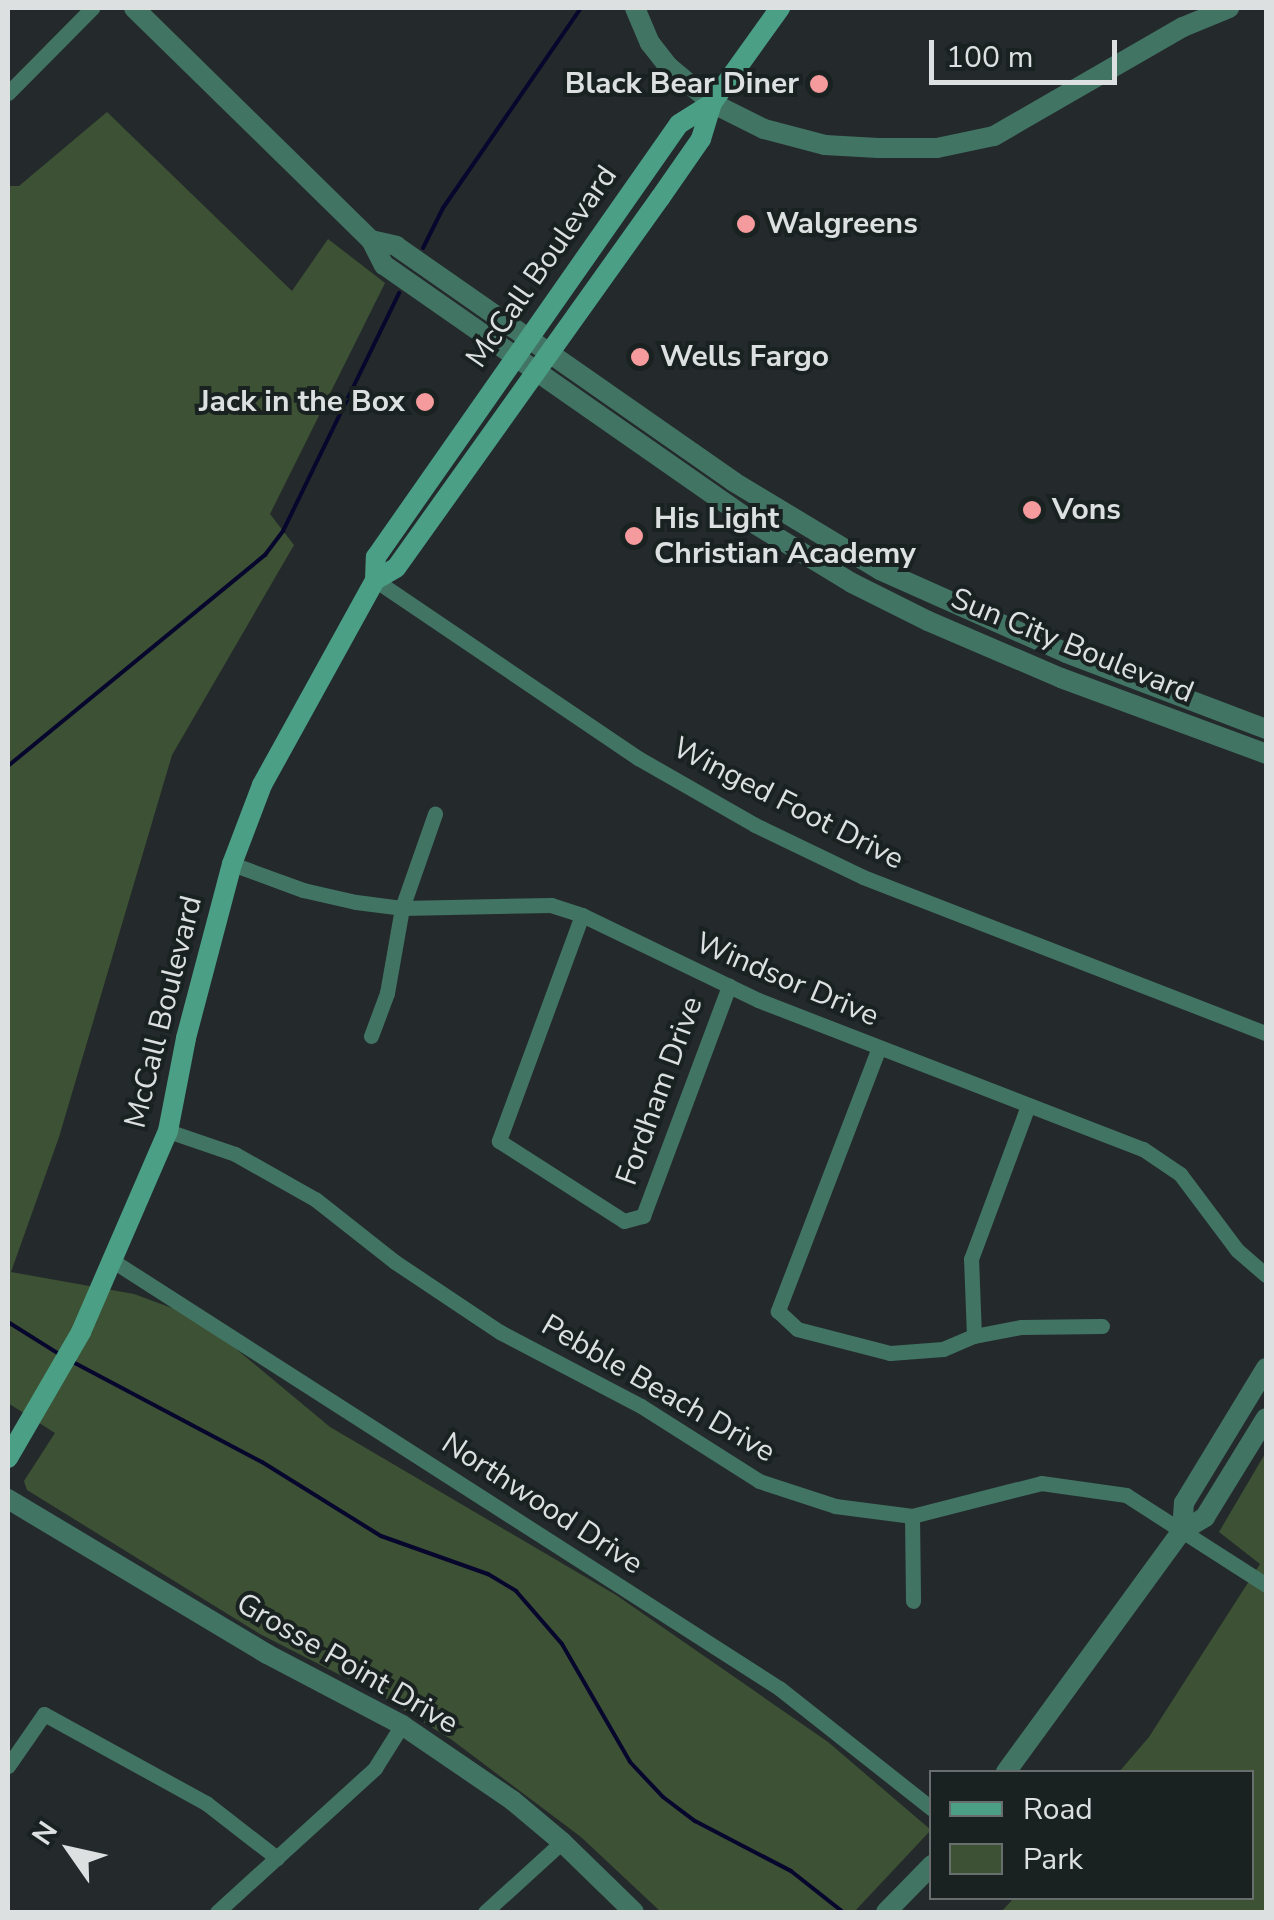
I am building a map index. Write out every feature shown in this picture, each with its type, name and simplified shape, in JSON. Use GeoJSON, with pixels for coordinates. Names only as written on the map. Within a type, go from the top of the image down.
{"type":"FeatureCollection","features":[{"type":"Feature","properties":{"kind":"main road","name":"McCall Boulevard"},"geometry":{"type":"LineString","coordinates":[[374,580],[396,568],[701,139],[712,102],[780,8]]}},
{"type":"Feature","properties":{"kind":"main road","name":"McCall Boulevard"},"geometry":{"type":"LineString","coordinates":[[8,1458],[81,1332],[168,1131],[186,1038],[232,864],[262,785],[374,580],[376,556],[679,124],[712,102]]}},
{"type":"Feature","properties":{"kind":"street"},"geometry":{"type":"LineString","coordinates":[[9,92],[92,8]]}},
{"type":"Feature","properties":{"kind":"street","name":"Sun City Boulevard"},"geometry":{"type":"LineString","coordinates":[[134,8],[371,240],[384,264],[756,524],[852,583],[1006,655],[1266,754]]}},
{"type":"Feature","properties":{"kind":"street"},"geometry":{"type":"LineString","coordinates":[[635,8],[650,43],[669,67],[712,102],[764,129],[825,145],[937,148],[994,136],[1183,28],[1229,8]]}},
{"type":"Feature","properties":{"kind":"street","name":"Sun City Boulevard"},"geometry":{"type":"LineString","coordinates":[[371,240],[396,246],[758,498],[880,570],[1066,653],[1266,729]]}},
{"type":"Feature","properties":{"kind":"street","name":"Winged Foot Drive"},"geometry":{"type":"LineString","coordinates":[[374,580],[638,758],[756,826],[863,876],[1266,1033]]}},
{"type":"Feature","properties":{"kind":"street"},"geometry":{"type":"LineString","coordinates":[[371,1036],[387,993],[402,908],[436,814]]}},
{"type":"Feature","properties":{"kind":"street","name":"Windsor Drive"},"geometry":{"type":"LineString","coordinates":[[232,864],[302,890],[402,908],[550,904],[582,915],[729,986],[878,1050],[1143,1149],[1180,1174],[1237,1250],[1266,1275]]}},
{"type":"Feature","properties":{"kind":"street","name":"Fordham Drive"},"geometry":{"type":"LineString","coordinates":[[582,915],[499,1142],[624,1221],[643,1216],[729,986]]}},
{"type":"Feature","properties":{"kind":"street"},"geometry":{"type":"LineString","coordinates":[[878,1050],[778,1311],[797,1328],[846,1345],[890,1353],[943,1349],[974,1336],[1022,1327],[1102,1326]]}},
{"type":"Feature","properties":{"kind":"street"},"geometry":{"type":"LineString","coordinates":[[974,1336],[970,1259],[1028,1106]]}},
{"type":"Feature","properties":{"kind":"street","name":"Pebble Beach Drive"},"geometry":{"type":"LineString","coordinates":[[168,1131],[234,1154],[315,1199],[395,1262],[500,1332],[641,1406],[759,1481],[835,1506],[912,1516],[1041,1483],[1126,1494],[1266,1584]]}},
{"type":"Feature","properties":{"kind":"street","name":"Northwood Drive"},"geometry":{"type":"LineString","coordinates":[[113,1261],[779,1688],[929,1806]]}},
{"type":"Feature","properties":{"kind":"street"},"geometry":{"type":"LineString","coordinates":[[1182,1531],[1184,1503],[1266,1368]]}},
{"type":"Feature","properties":{"kind":"street"},"geometry":{"type":"LineString","coordinates":[[1007,1770],[1182,1531],[1205,1517],[1266,1418]]}},
{"type":"Feature","properties":{"kind":"street","name":"Grosse Point Drive"},"geometry":{"type":"LineString","coordinates":[[8,1499],[250,1644],[402,1725],[499,1791],[562,1842],[634,1912]]}},
{"type":"Feature","properties":{"kind":"street"},"geometry":{"type":"LineString","coordinates":[[912,1516],[913,1601]]}},
{"type":"Feature","properties":{"kind":"street"},"geometry":{"type":"LineString","coordinates":[[8,1766],[44,1714],[206,1803],[277,1858]]}},
{"type":"Feature","properties":{"kind":"street"},"geometry":{"type":"LineString","coordinates":[[216,1912],[374,1768],[402,1725]]}},
{"type":"Feature","properties":{"kind":"street"},"geometry":{"type":"LineString","coordinates":[[485,1912],[562,1842]]}},
{"type":"Feature","properties":{"kind":"street"},"geometry":{"type":"LineString","coordinates":[[886,1912],[929,1868]]}},
{"type":"Feature","properties":{"kind":"green space"},"geometry":{"type":"Polygon","coordinates":[[[107,112],[292,291],[328,239],[385,283],[270,514],[294,545],[172,755],[59,1137],[11,1272],[134,1294],[199,1318],[330,1427],[616,1595],[828,1742],[929,1828],[854,1912],[661,1912],[581,1837],[452,1740],[385,1698],[260,1634],[27,1490],[24,1481],[55,1433],[8,1403],[8,186],[19,186],[107,112]]]}},
{"type":"Feature","properties":{"kind":"green space"},"geometry":{"type":"Polygon","coordinates":[[[1266,1452],[1266,1912],[1001,1912],[1012,1900],[1254,1900],[1254,1770],[1121,1770],[1149,1737],[1260,1564],[1219,1532],[1266,1452]]]}},
{"type":"Feature","properties":{"kind":"waterway"},"geometry":{"type":"LineString","coordinates":[[423,248],[443,208],[581,8]]}},
{"type":"Feature","properties":{"kind":"waterway"},"geometry":{"type":"LineString","coordinates":[[8,766],[265,555],[283,531],[399,293]]}},
{"type":"Feature","properties":{"kind":"waterway"},"geometry":{"type":"LineString","coordinates":[[8,1322],[59,1354]]}},
{"type":"Feature","properties":{"kind":"waterway"},"geometry":{"type":"LineString","coordinates":[[71,1361],[262,1462],[381,1536],[488,1574],[516,1591],[562,1644],[630,1762],[663,1797],[695,1821],[791,1871],[843,1912]]}},
{"type":"Feature","properties":{"kind":"place","name":"Black Bear Diner"},"geometry":{"type":"Point","coordinates":[819,84]}},
{"type":"Feature","properties":{"kind":"place","name":"Walgreens"},"geometry":{"type":"Point","coordinates":[746,224]}},
{"type":"Feature","properties":{"kind":"place","name":"Wells Fargo"},"geometry":{"type":"Point","coordinates":[640,357]}},
{"type":"Feature","properties":{"kind":"place","name":"Jack in the Box"},"geometry":{"type":"Point","coordinates":[425,402]}},
{"type":"Feature","properties":{"kind":"place","name":"Vons"},"geometry":{"type":"Point","coordinates":[1032,510]}},
{"type":"Feature","properties":{"kind":"place","name":"His Light Christian Academy"},"geometry":{"type":"Point","coordinates":[634,536]}}]}
